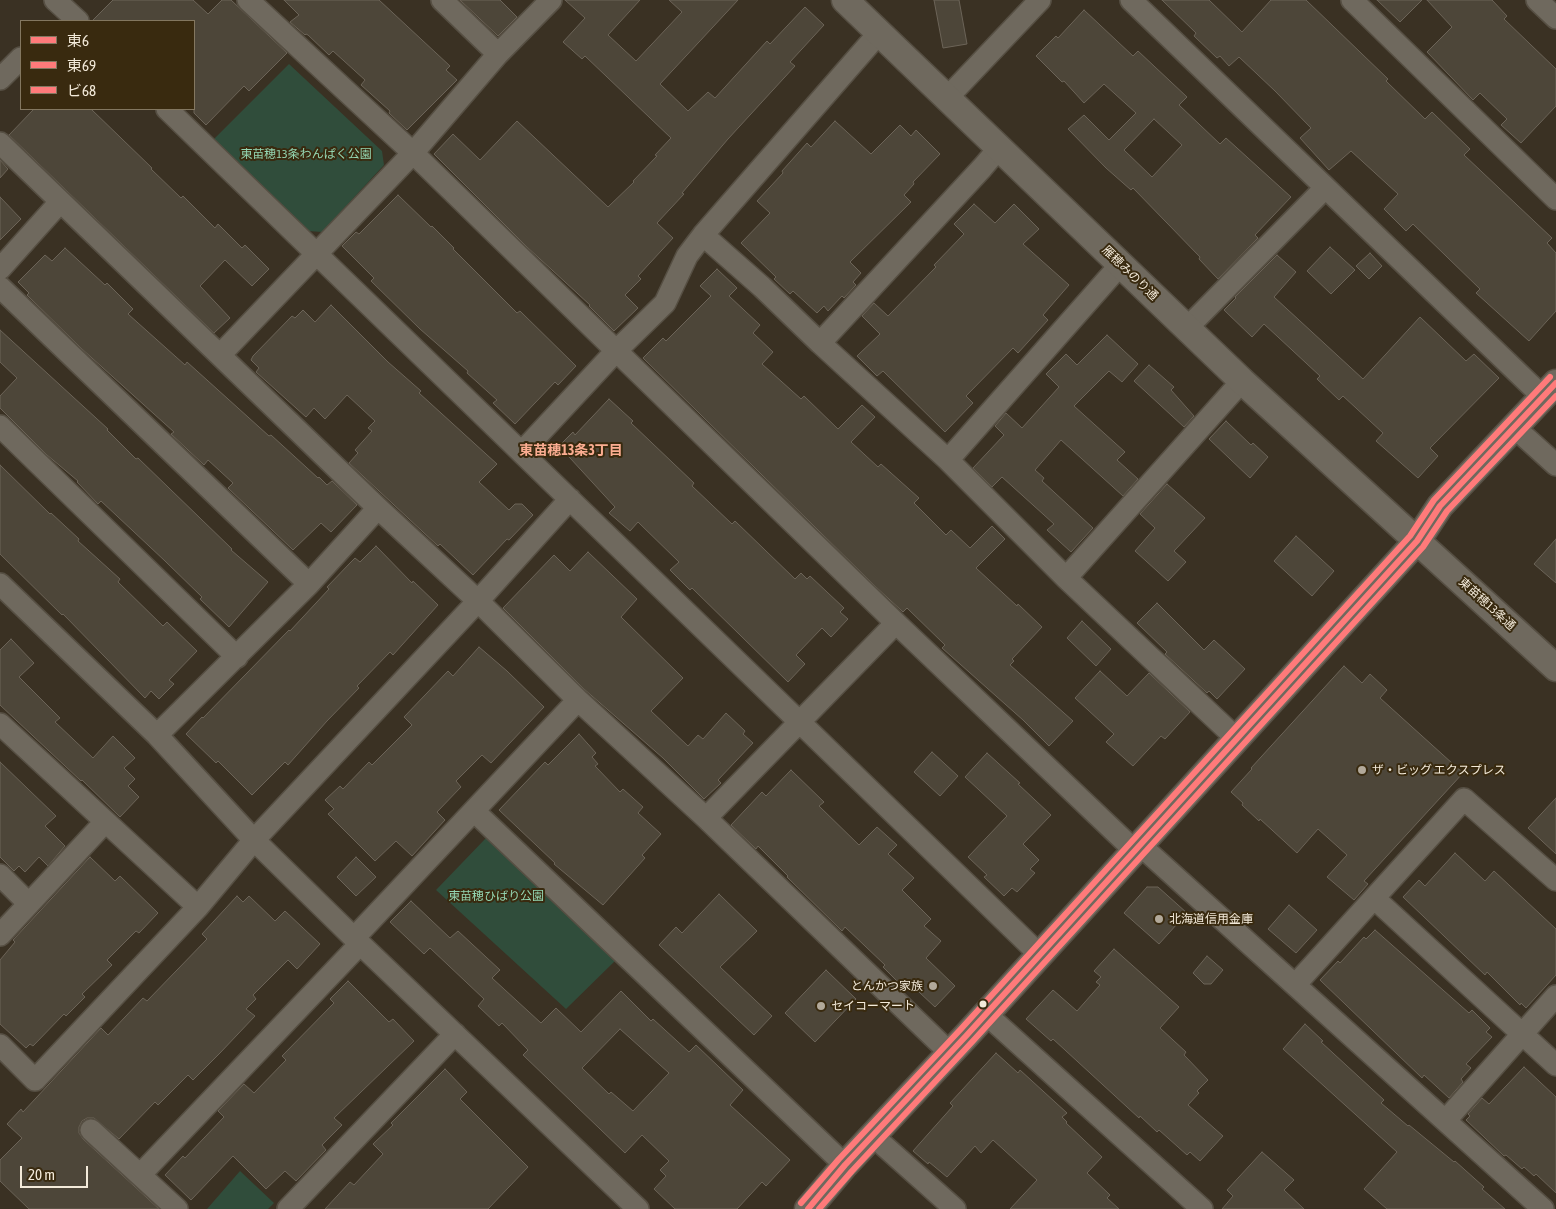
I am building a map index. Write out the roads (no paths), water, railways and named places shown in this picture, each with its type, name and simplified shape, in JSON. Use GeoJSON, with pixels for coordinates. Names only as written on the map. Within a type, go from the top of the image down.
{"type":"FeatureCollection","features":[{"type":"Feature","properties":{"kind":"street"},"geometry":{"type":"LineString","coordinates":[[248,0],[413,153],[896,623],[1137,848],[1294,984],[1543,1209]]}},
{"type":"Feature","properties":{"kind":"street"},"geometry":{"type":"LineString","coordinates":[[442,0],[498,54]]}},
{"type":"Feature","properties":{"kind":"street"},"geometry":{"type":"LineString","coordinates":[[220,354],[413,153],[498,54],[552,0]]}},
{"type":"Feature","properties":{"kind":"street","name":"雁穂みのり通"},"geometry":{"type":"LineString","coordinates":[[846,0],[1242,381],[1417,541]]}},
{"type":"Feature","properties":{"kind":"street"},"geometry":{"type":"LineString","coordinates":[[947,98],[1040,0]]}},
{"type":"Feature","properties":{"kind":"street"},"geometry":{"type":"LineString","coordinates":[[808,1209],[844,1165],[986,1014],[1417,541],[1440,506],[1549,390],[1325,188],[1131,0]]}},
{"type":"Feature","properties":{"kind":"street"},"geometry":{"type":"LineString","coordinates":[[1352,0],[1556,199]]}},
{"type":"Feature","properties":{"kind":"street"},"geometry":{"type":"LineString","coordinates":[[522,452],[665,303],[687,256],[703,235],[879,33]]}},
{"type":"Feature","properties":{"kind":"street"},"geometry":{"type":"LineString","coordinates":[[0,79],[20,59]]}},
{"type":"Feature","properties":{"kind":"street"},"geometry":{"type":"LineString","coordinates":[[168,110],[1040,954]]}},
{"type":"Feature","properties":{"kind":"street"},"geometry":{"type":"LineString","coordinates":[[0,143],[378,508],[478,601],[578,700],[706,818],[950,1053]]}},
{"type":"Feature","properties":{"kind":"street"},"geometry":{"type":"LineString","coordinates":[[820,343],[999,148]]}},
{"type":"Feature","properties":{"kind":"street"},"geometry":{"type":"LineString","coordinates":[[1188,328],[1325,188]]}},
{"type":"Feature","properties":{"kind":"street"},"geometry":{"type":"LineString","coordinates":[[0,269],[60,202]]}},
{"type":"Feature","properties":{"kind":"street"},"geometry":{"type":"LineString","coordinates":[[703,235],[762,287],[820,343],[948,460],[1066,578],[1236,739]]}},
{"type":"Feature","properties":{"kind":"street"},"geometry":{"type":"LineString","coordinates":[[948,460],[1121,264]]}},
{"type":"Feature","properties":{"kind":"street"},"geometry":{"type":"LineString","coordinates":[[0,286],[309,584]]}},
{"type":"Feature","properties":{"kind":"street"},"geometry":{"type":"LineString","coordinates":[[1066,578],[1242,381]]}},
{"type":"Feature","properties":{"kind":"street"},"geometry":{"type":"LineString","coordinates":[[0,426],[236,657]]}},
{"type":"Feature","properties":{"kind":"street"},"geometry":{"type":"LineString","coordinates":[[1514,427],[1556,465]]}},
{"type":"Feature","properties":{"kind":"street"},"geometry":{"type":"LineString","coordinates":[[0,1045],[35,1080],[198,907],[254,840],[478,601],[570,499]]}},
{"type":"Feature","properties":{"kind":"street"},"geometry":{"type":"LineString","coordinates":[[157,735],[309,584],[378,508]]}},
{"type":"Feature","properties":{"kind":"street","name":"東苗穂13条通"},"geometry":{"type":"LineString","coordinates":[[1417,541],[1556,668]]}},
{"type":"Feature","properties":{"kind":"street"},"geometry":{"type":"LineString","coordinates":[[0,584],[157,735],[254,840],[357,941],[638,1209]]}},
{"type":"Feature","properties":{"kind":"street"},"geometry":{"type":"LineString","coordinates":[[706,818],[896,623]]}},
{"type":"Feature","properties":{"kind":"street"},"geometry":{"type":"LineString","coordinates":[[140,1175],[578,700]]}},
{"type":"Feature","properties":{"kind":"street"},"geometry":{"type":"LineString","coordinates":[[0,724],[198,907]]}},
{"type":"Feature","properties":{"kind":"street"},"geometry":{"type":"LineString","coordinates":[[1294,984],[1464,799],[1556,880]]}},
{"type":"Feature","properties":{"kind":"street"},"geometry":{"type":"LineString","coordinates":[[474,811],[844,1165]]}},
{"type":"Feature","properties":{"kind":"street"},"geometry":{"type":"LineString","coordinates":[[0,935],[105,822]]}},
{"type":"Feature","properties":{"kind":"street"},"geometry":{"type":"LineString","coordinates":[[0,875],[29,904]]}},
{"type":"Feature","properties":{"kind":"street"},"geometry":{"type":"LineString","coordinates":[[1374,898],[1556,1065]]}},
{"type":"Feature","properties":{"kind":"street"},"geometry":{"type":"LineString","coordinates":[[1446,1120],[1556,996]]}},
{"type":"Feature","properties":{"kind":"street"},"geometry":{"type":"LineString","coordinates":[[986,1014],[1202,1209]]}},
{"type":"Feature","properties":{"kind":"street"},"geometry":{"type":"LineString","coordinates":[[288,1209],[454,1034]]}},
{"type":"Feature","properties":{"kind":"street"},"geometry":{"type":"LineString","coordinates":[[91,1130],[177,1209]]}},
{"type":"Feature","properties":{"kind":"street"},"geometry":{"type":"LineString","coordinates":[[872,1136],[955,1209]]}},
{"type":"Feature","properties":{"kind":"place","name":"ザ・ビッグ エクスプレス"},"geometry":{"type":"Point","coordinates":[1362,770]}},
{"type":"Feature","properties":{"kind":"place","name":"北海道信用金庫"},"geometry":{"type":"Point","coordinates":[1159,919]}},
{"type":"Feature","properties":{"kind":"place","name":"とんかつ家族"},"geometry":{"type":"Point","coordinates":[933,986]}},
{"type":"Feature","properties":{"kind":"place","name":"セイコーマート"},"geometry":{"type":"Point","coordinates":[821,1006]}},
{"type":"Feature","properties":{"kind":"district","name":"東苗穂13条3丁目"},"geometry":{"type":"Point","coordinates":[571,451]}},
{"type":"Feature","properties":{"kind":"park label","name":"東苗穂13条わんぱく公園"},"geometry":{"type":"Point","coordinates":[306,154]}},
{"type":"Feature","properties":{"kind":"park label","name":"東苗穂ひばり公園"},"geometry":{"type":"Point","coordinates":[496,896]}}]}
